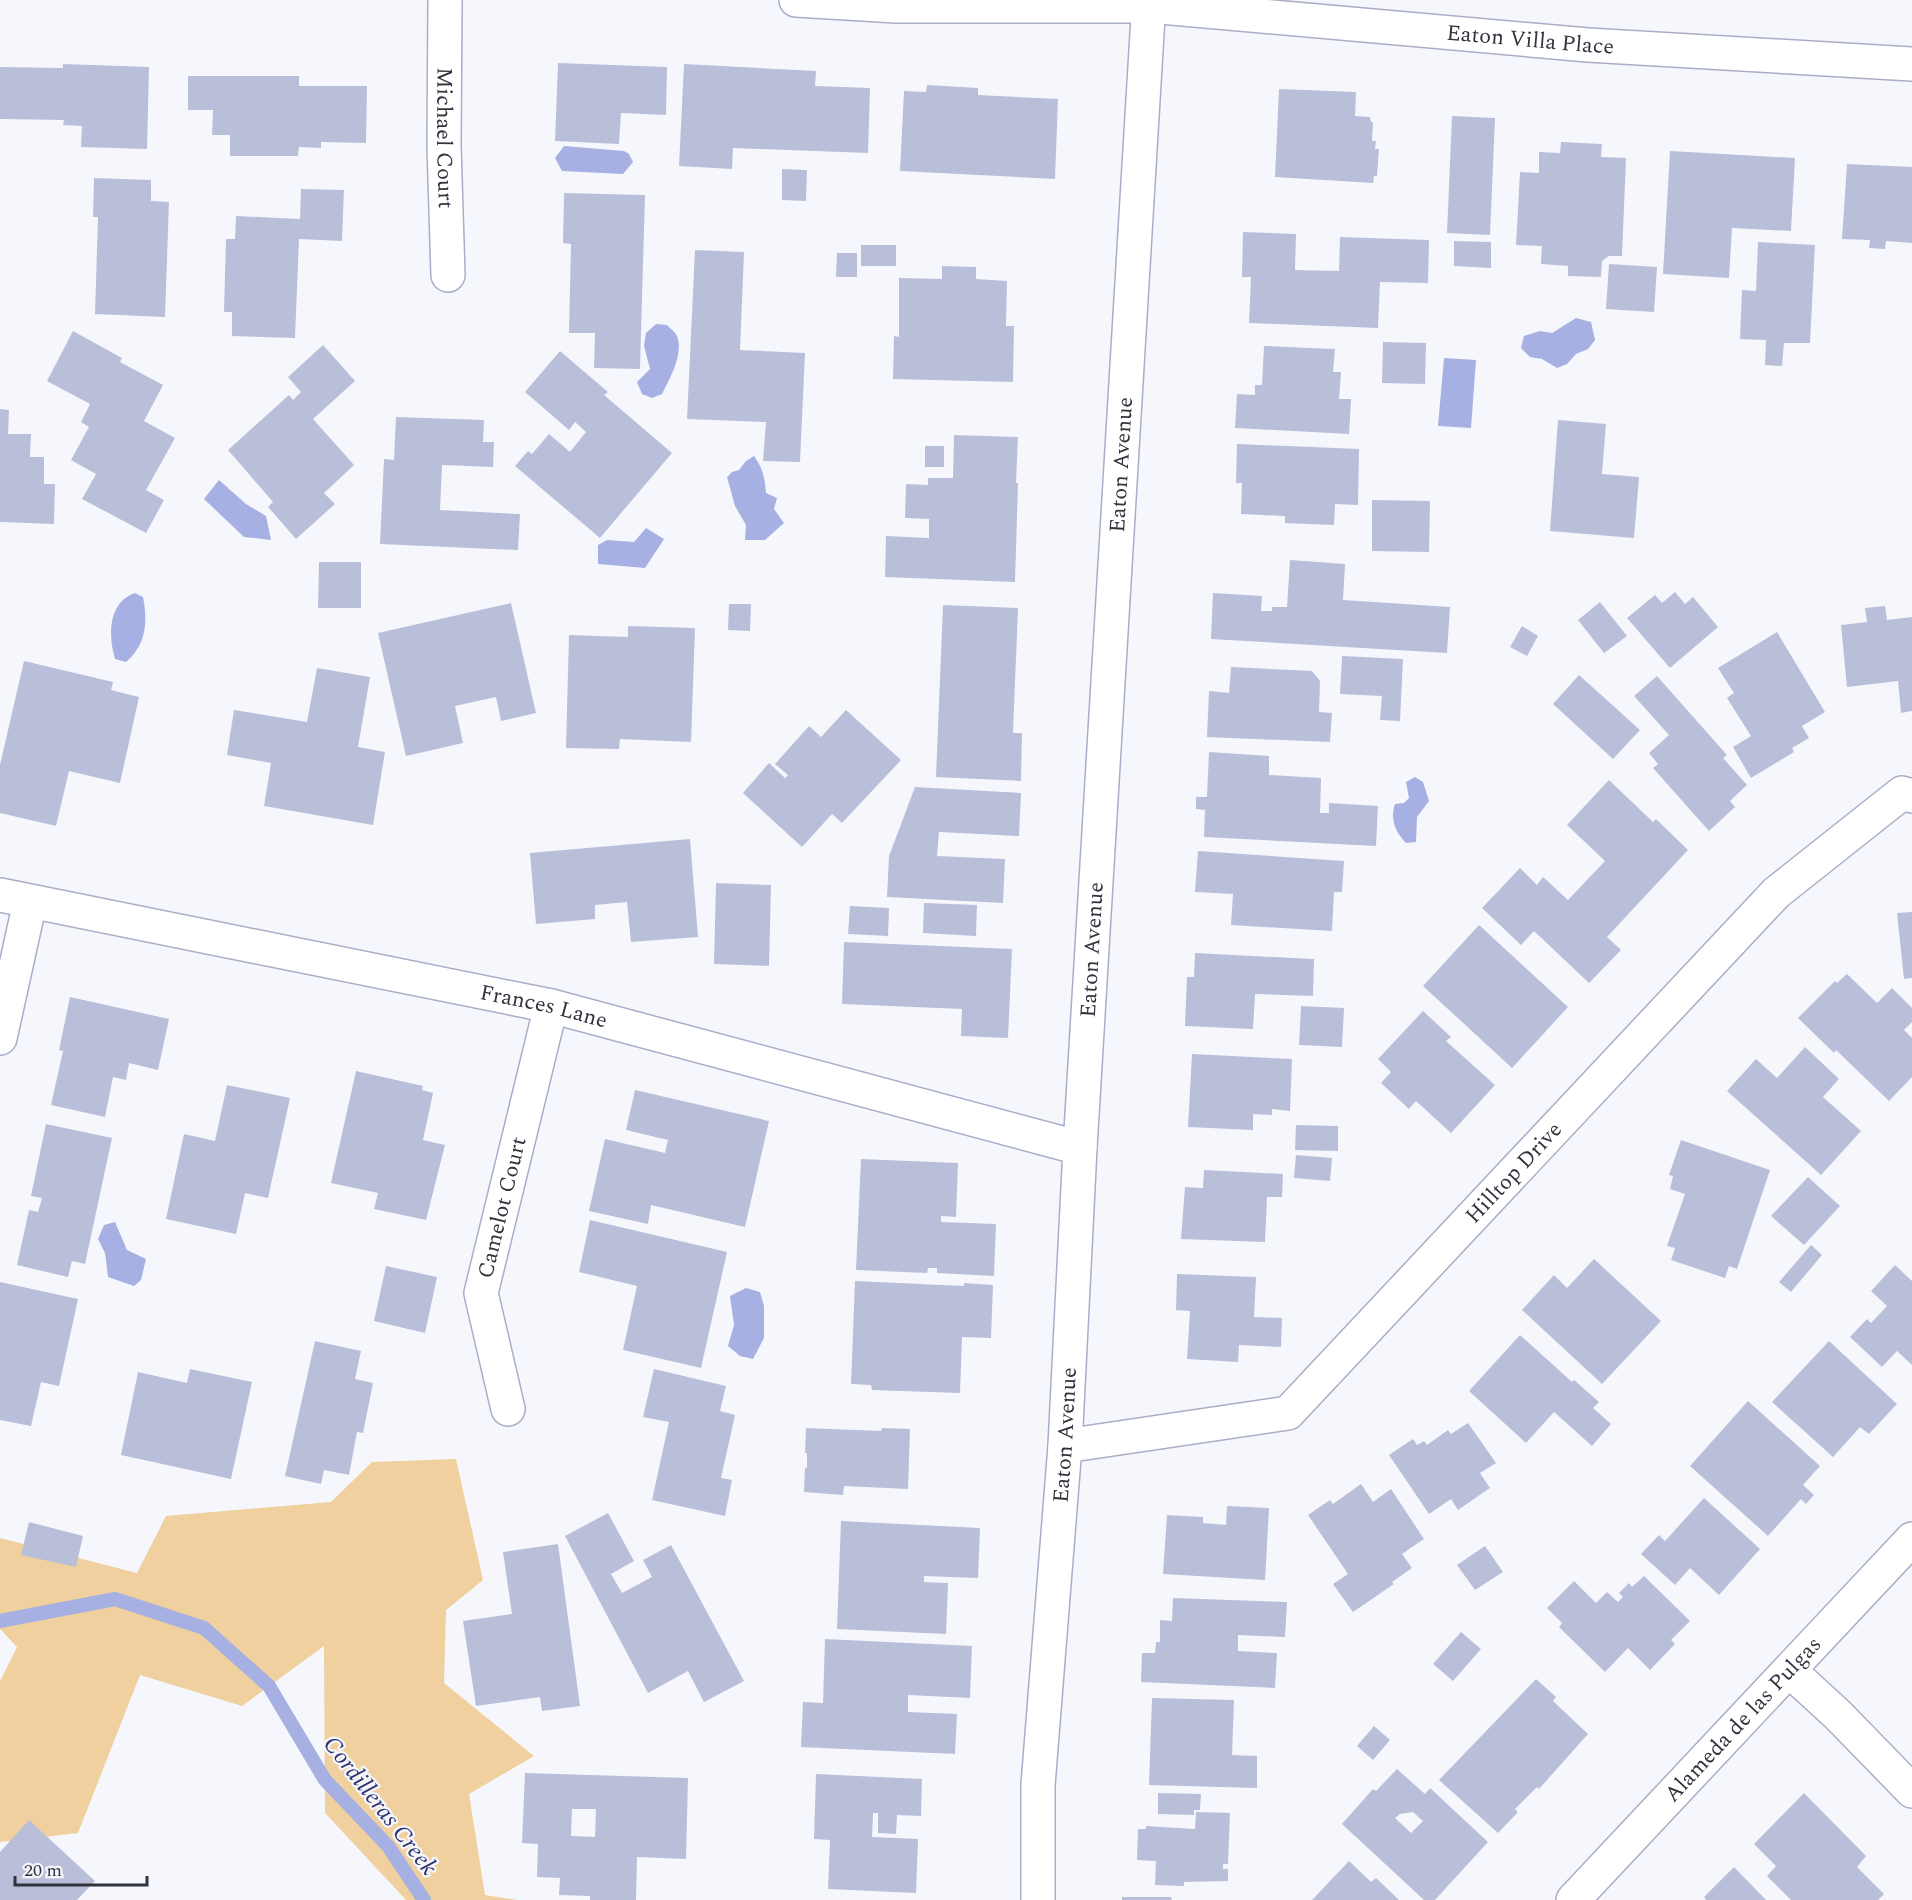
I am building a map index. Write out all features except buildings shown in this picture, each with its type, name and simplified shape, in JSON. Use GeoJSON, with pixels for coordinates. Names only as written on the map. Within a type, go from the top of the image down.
{"type":"FeatureCollection","features":[{"type":"Feature","properties":{"kind":"street","name":"Michael Court"},"geometry":{"type":"LineString","coordinates":[[445,0],[444,146],[448,275]]}},
{"type":"Feature","properties":{"kind":"street","name":"Eaton Villa Place"},"geometry":{"type":"LineString","coordinates":[[796,0],[896,6],[1149,3],[1588,45],[1912,64]]}},
{"type":"Feature","properties":{"kind":"street","name":"Eaton Avenue"},"geometry":{"type":"LineString","coordinates":[[1038,1900],[1038,1785],[1065,1446],[1080,1148],[1149,3]]}},
{"type":"Feature","properties":{"kind":"street","name":"Hilltop Drive"},"geometry":{"type":"LineString","coordinates":[[1065,1446],[1288,1413],[1776,892],[1902,793],[1912,796]]}},
{"type":"Feature","properties":{"kind":"street","name":"Frances Lane"},"geometry":{"type":"LineString","coordinates":[[15,898],[551,1006],[1080,1148]]}},
{"type":"Feature","properties":{"kind":"street"},"geometry":{"type":"LineString","coordinates":[[0,1038],[15,898]]}},
{"type":"Feature","properties":{"kind":"street","name":"Camelot Court"},"geometry":{"type":"LineString","coordinates":[[508,1409],[481,1293],[551,1006]]}},
{"type":"Feature","properties":{"kind":"street","name":"Alameda de las Pulgas"},"geometry":{"type":"LineString","coordinates":[[1574,1900],[1912,1539]]}},
{"type":"Feature","properties":{"kind":"street"},"geometry":{"type":"LineString","coordinates":[[1790,1671],[1838,1715],[1912,1791]]}},
{"type":"Feature","properties":{"kind":"shaded area"},"geometry":{"type":"Polygon","coordinates":[[[456,1459],[483,1580],[446,1610],[444,1683],[534,1756],[469,1794],[485,1895],[517,1900],[406,1900],[325,1813],[324,1646],[242,1706],[140,1675],[78,1833],[0,1842],[0,1681],[17,1647],[0,1629],[0,1538],[137,1573],[166,1516],[331,1502],[372,1462],[456,1459]]]}},
{"type":"Feature","properties":{"kind":"water"},"geometry":{"type":"Polygon","coordinates":[[[564,146],[624,151],[629,154],[633,162],[623,174],[562,171],[555,158],[564,146]]]}},
{"type":"Feature","properties":{"kind":"water"},"geometry":{"type":"Polygon","coordinates":[[[1576,318],[1591,322],[1595,340],[1588,349],[1576,354],[1567,364],[1557,368],[1542,359],[1530,357],[1521,348],[1524,336],[1540,331],[1552,333],[1576,318]]]}},
{"type":"Feature","properties":{"kind":"water"},"geometry":{"type":"Polygon","coordinates":[[[656,324],[667,325],[675,333],[679,350],[675,366],[662,394],[652,398],[642,394],[637,382],[650,369],[644,346],[646,333],[656,324]]]}},
{"type":"Feature","properties":{"kind":"water"},"geometry":{"type":"Polygon","coordinates":[[[1444,358],[1476,360],[1471,428],[1438,426],[1444,358]]]}},
{"type":"Feature","properties":{"kind":"water"},"geometry":{"type":"Polygon","coordinates":[[[754,456],[763,474],[766,493],[777,498],[774,509],[784,523],[765,540],[745,540],[746,525],[735,506],[727,477],[739,470],[746,461],[754,456]]]}},
{"type":"Feature","properties":{"kind":"water"},"geometry":{"type":"Polygon","coordinates":[[[219,480],[246,504],[266,516],[271,540],[244,537],[204,499],[219,480]]]}},
{"type":"Feature","properties":{"kind":"water"},"geometry":{"type":"Polygon","coordinates":[[[646,528],[664,539],[645,568],[598,564],[598,545],[607,540],[634,542],[646,528]]]}},
{"type":"Feature","properties":{"kind":"water"},"geometry":{"type":"Polygon","coordinates":[[[135,593],[143,597],[144,632],[138,648],[126,662],[115,659],[111,640],[112,621],[119,604],[126,597],[135,593]]]}},
{"type":"Feature","properties":{"kind":"water"},"geometry":{"type":"Polygon","coordinates":[[[1415,777],[1423,782],[1429,801],[1417,817],[1416,842],[1406,843],[1394,825],[1393,815],[1395,804],[1404,803],[1409,798],[1406,782],[1415,777]]]}},
{"type":"Feature","properties":{"kind":"water"},"geometry":{"type":"Polygon","coordinates":[[[115,1222],[127,1250],[146,1259],[141,1280],[134,1286],[108,1277],[105,1253],[98,1239],[104,1225],[115,1222]]]}},
{"type":"Feature","properties":{"kind":"water"},"geometry":{"type":"Polygon","coordinates":[[[746,1288],[760,1292],[764,1306],[764,1338],[753,1359],[740,1356],[728,1346],[734,1325],[730,1296],[746,1288]]]}},
{"type":"Feature","properties":{"kind":"waterway","name":"Cordilleras Creek"},"geometry":{"type":"LineString","coordinates":[[0,1621],[115,1599],[204,1628],[269,1686],[325,1780],[388,1846],[424,1900]]}}]}
